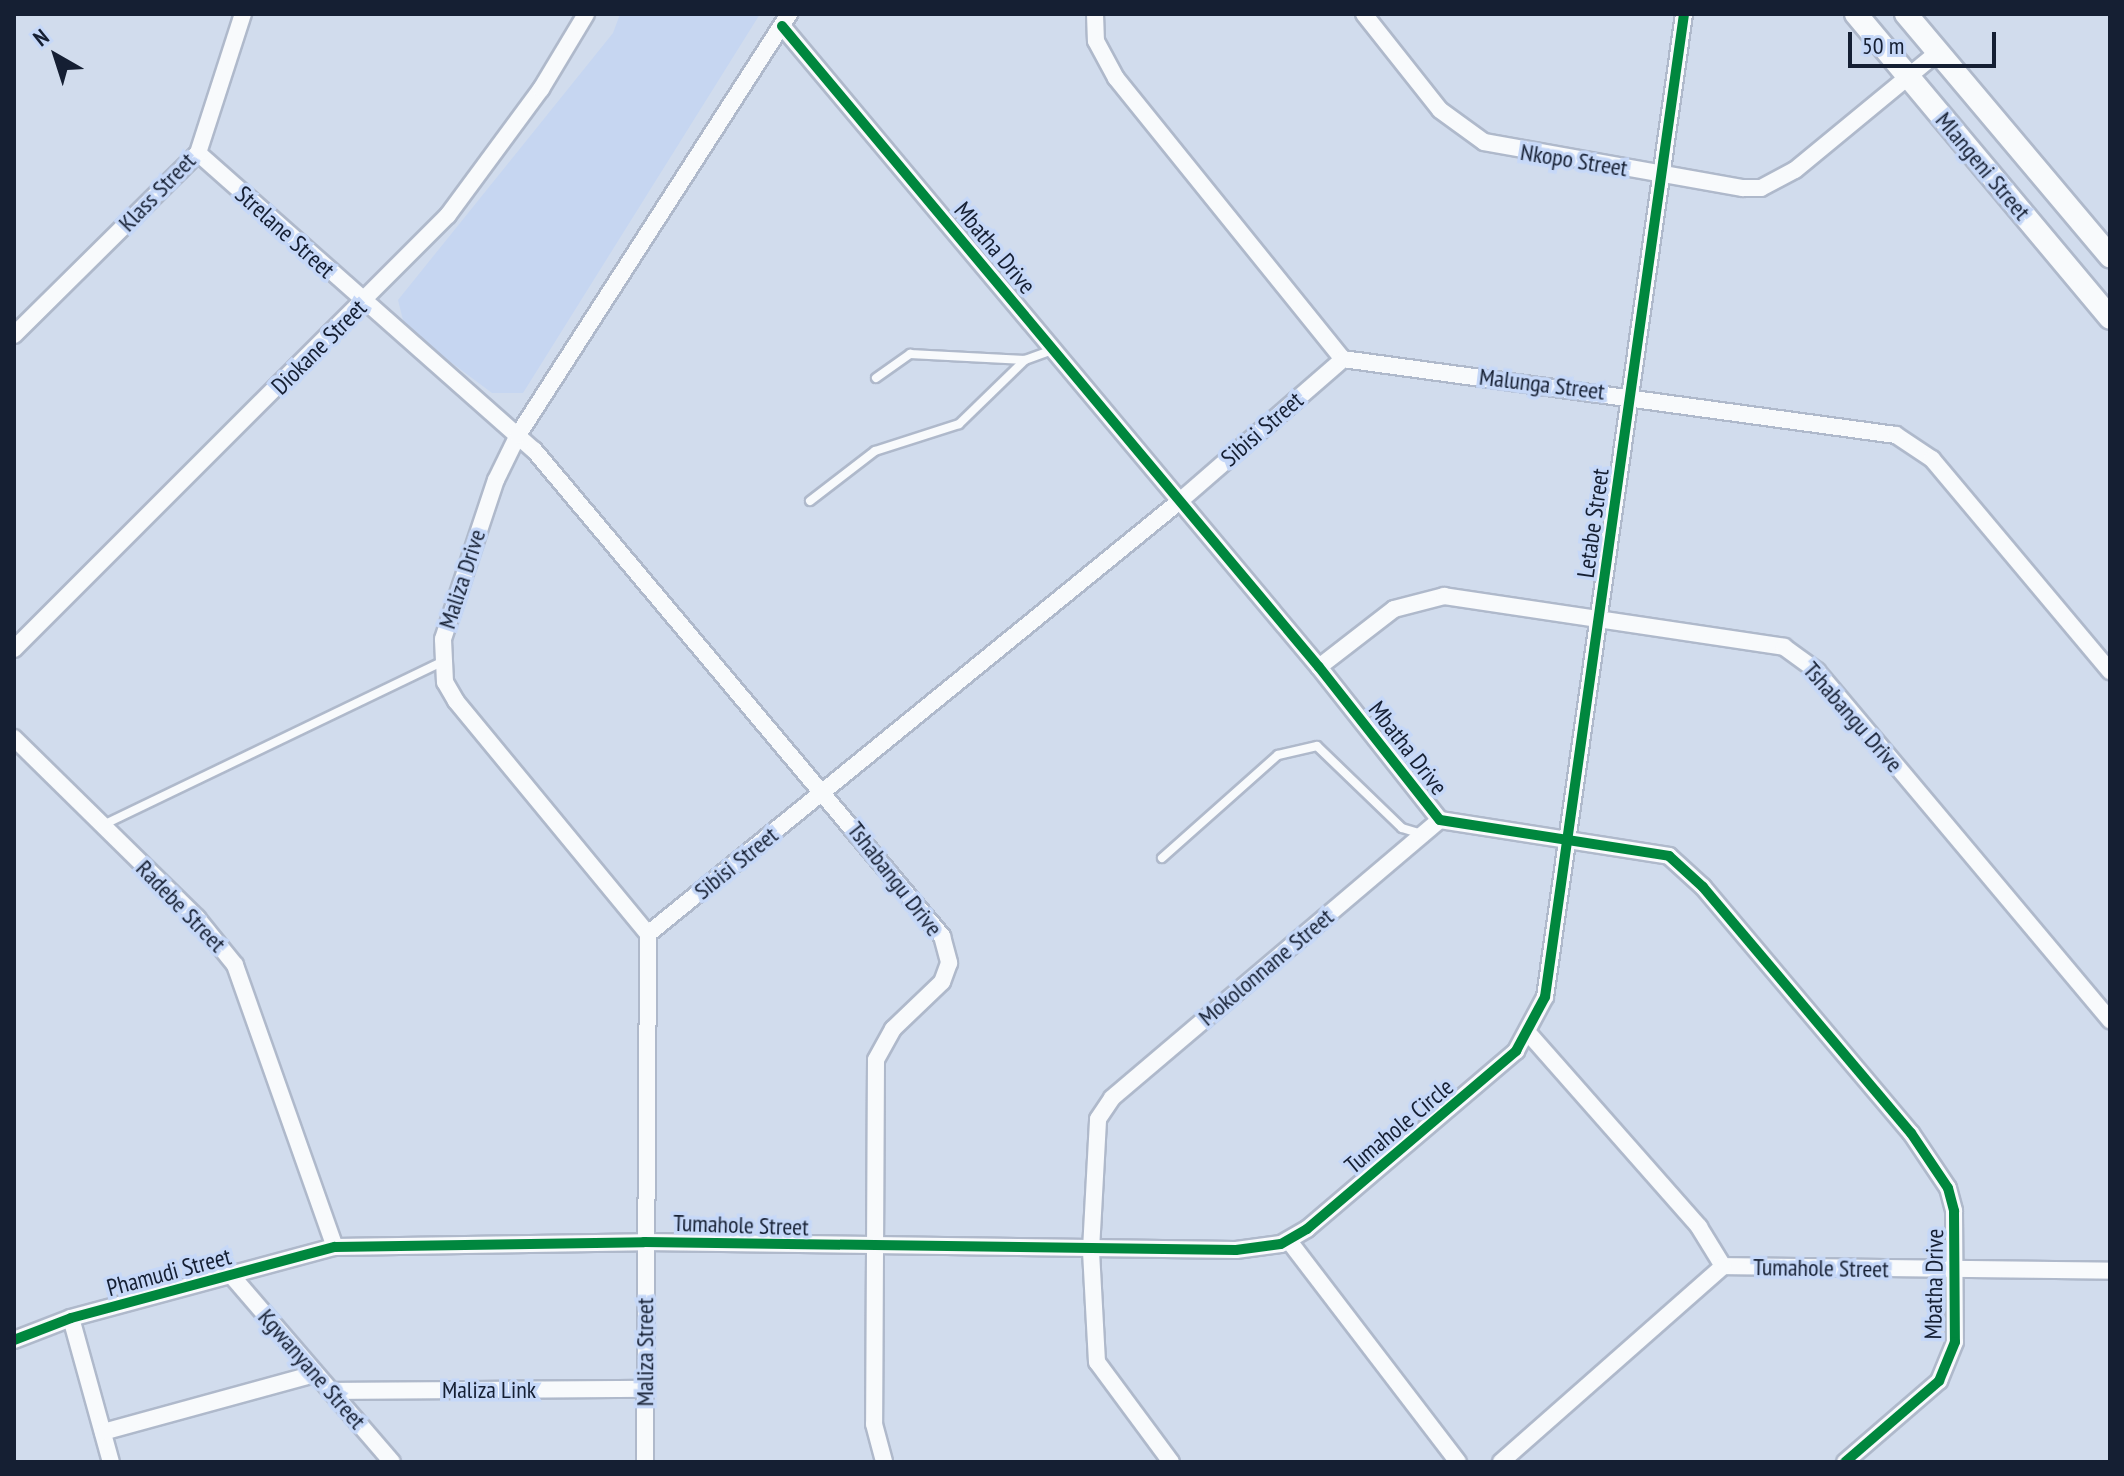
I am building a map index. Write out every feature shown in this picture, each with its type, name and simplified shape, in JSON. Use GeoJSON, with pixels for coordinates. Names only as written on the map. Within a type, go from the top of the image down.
{"type":"FeatureCollection","features":[{"type":"Feature","properties":{"kind":"street","name":"Klass Street"},"geometry":{"type":"LineString","coordinates":[[14,335],[198,153],[243,14]]}},
{"type":"Feature","properties":{"kind":"street","name":"Diokane Street"},"geometry":{"type":"LineString","coordinates":[[14,649],[365,303],[491,161],[586,14]]}},
{"type":"Feature","properties":{"kind":"street"},"geometry":{"type":"LineString","coordinates":[[1095,14],[1096,41],[1116,78],[1343,359]]}},
{"type":"Feature","properties":{"kind":"street","name":"Nkopo Street"},"geometry":{"type":"LineString","coordinates":[[1364,14],[1463,131],[1510,150],[1761,188],[1795,170],[1938,52]]}},
{"type":"Feature","properties":{"kind":"street","name":"Letabe Street"},"geometry":{"type":"LineString","coordinates":[[1530,1035],[1545,997],[1684,14]]}},
{"type":"Feature","properties":{"kind":"street","name":"Mlangeni Street"},"geometry":{"type":"LineString","coordinates":[[1856,14],[2110,318]]}},
{"type":"Feature","properties":{"kind":"street","name":"Mlangeni Street"},"geometry":{"type":"LineString","coordinates":[[1906,14],[2110,256]]}},
{"type":"Feature","properties":{"kind":"street","name":"Mbatha Drive"},"geometry":{"type":"LineString","coordinates":[[785,20],[1054,350],[1319,667],[1440,820],[1569,837],[1669,856],[1703,887],[1931,1160],[1954,1211],[1956,1271],[1950,1363],[1920,1399],[1845,1462]]}},
{"type":"Feature","properties":{"kind":"street","name":"Maliza Drive"},"geometry":{"type":"LineString","coordinates":[[648,934],[456,701],[441,662],[448,615],[518,435],[785,20]]}},
{"type":"Feature","properties":{"kind":"street","name":"Strelane Street"},"geometry":{"type":"LineString","coordinates":[[198,153],[518,435]]}},
{"type":"Feature","properties":{"kind":"street","name":"Malunga Street"},"geometry":{"type":"LineString","coordinates":[[1343,359],[1874,429],[1916,443],[2110,671]]}},
{"type":"Feature","properties":{"kind":"street","name":"Sibisi Street"},"geometry":{"type":"LineString","coordinates":[[648,934],[1181,500],[1343,359]]}},
{"type":"Feature","properties":{"kind":"street","name":"Tshabangu Drive"},"geometry":{"type":"LineString","coordinates":[[518,435],[934,921],[949,963],[942,982],[893,1029],[876,1060],[870,1249],[874,1424],[884,1462]]}},
{"type":"Feature","properties":{"kind":"street","name":"Tshabangu Drive"},"geometry":{"type":"LineString","coordinates":[[1319,667],[1373,622],[1417,598],[1474,598],[1600,615],[1766,641],[1802,657],[2110,1020]]}},
{"type":"Feature","properties":{"kind":"street","name":"Radebe Street"},"geometry":{"type":"LineString","coordinates":[[14,738],[212,935],[240,974],[335,1247]]}},
{"type":"Feature","properties":{"kind":"street","name":"Mokolonnane Street"},"geometry":{"type":"LineString","coordinates":[[1091,1250],[1098,1119],[1112,1098],[1440,820]]}},
{"type":"Feature","properties":{"kind":"street"},"geometry":{"type":"LineString","coordinates":[[644,1242],[648,934]]}},
{"type":"Feature","properties":{"kind":"street"},"geometry":{"type":"LineString","coordinates":[[1501,1462],[1723,1266],[1699,1227],[1530,1035]]}},
{"type":"Feature","properties":{"kind":"street","name":"Tumahole Circle"},"geometry":{"type":"LineString","coordinates":[[1289,1241],[1530,1035]]}},
{"type":"Feature","properties":{"kind":"street"},"geometry":{"type":"LineString","coordinates":[[1289,1241],[1458,1462]]}},
{"type":"Feature","properties":{"kind":"street","name":"Tumahole Street"},"geometry":{"type":"LineString","coordinates":[[335,1247],[644,1242],[870,1249],[1236,1250],[1289,1241]]}},
{"type":"Feature","properties":{"kind":"street","name":"Maliza Street"},"geometry":{"type":"LineString","coordinates":[[644,1242],[645,1462]]}},
{"type":"Feature","properties":{"kind":"street","name":"Phamudi Street"},"geometry":{"type":"LineString","coordinates":[[14,1340],[71,1318],[335,1247]]}},
{"type":"Feature","properties":{"kind":"street"},"geometry":{"type":"LineString","coordinates":[[1091,1250],[1097,1362],[1171,1462]]}},
{"type":"Feature","properties":{"kind":"street","name":"Tumahole Street"},"geometry":{"type":"LineString","coordinates":[[1723,1266],[2110,1271]]}},
{"type":"Feature","properties":{"kind":"street","name":"Kgwanyane Street"},"geometry":{"type":"LineString","coordinates":[[232,1276],[392,1462]]}},
{"type":"Feature","properties":{"kind":"street"},"geometry":{"type":"LineString","coordinates":[[71,1318],[111,1462]]}},
{"type":"Feature","properties":{"kind":"street"},"geometry":{"type":"LineString","coordinates":[[103,1432],[315,1374]]}},
{"type":"Feature","properties":{"kind":"street","name":"Maliza Link"},"geometry":{"type":"LineString","coordinates":[[331,1391],[646,1389]]}},
{"type":"Feature","properties":{"kind":"lane"},"geometry":{"type":"LineString","coordinates":[[876,378],[910,354],[1025,360],[1054,350]]}},
{"type":"Feature","properties":{"kind":"lane"},"geometry":{"type":"LineString","coordinates":[[810,501],[875,451],[959,424],[1025,360]]}},
{"type":"Feature","properties":{"kind":"lane"},"geometry":{"type":"LineString","coordinates":[[102,825],[441,662]]}},
{"type":"Feature","properties":{"kind":"lane"},"geometry":{"type":"LineString","coordinates":[[1162,858],[1278,755],[1317,746],[1402,828],[1423,834]]}},
{"type":"Feature","properties":{"kind":"shaded area"},"geometry":{"type":"Polygon","coordinates":[[[620,14],[760,14],[523,393],[492,393],[405,328],[398,300],[613,33],[620,14]]]}},
{"type":"Feature","properties":{"kind":"cycle path"},"geometry":{"type":"LineString","coordinates":[[14,1340],[71,1318],[335,1247],[644,1242],[1236,1250],[1281,1244],[1307,1229],[1516,1051],[1545,997],[1684,14]]}},
{"type":"Feature","properties":{"kind":"cycle path"},"geometry":{"type":"LineString","coordinates":[[782,26],[1319,667],[1440,820],[1669,856],[1703,887],[1911,1133],[1948,1188],[1954,1211],[1955,1342],[1939,1381],[1845,1462]]}}]}
